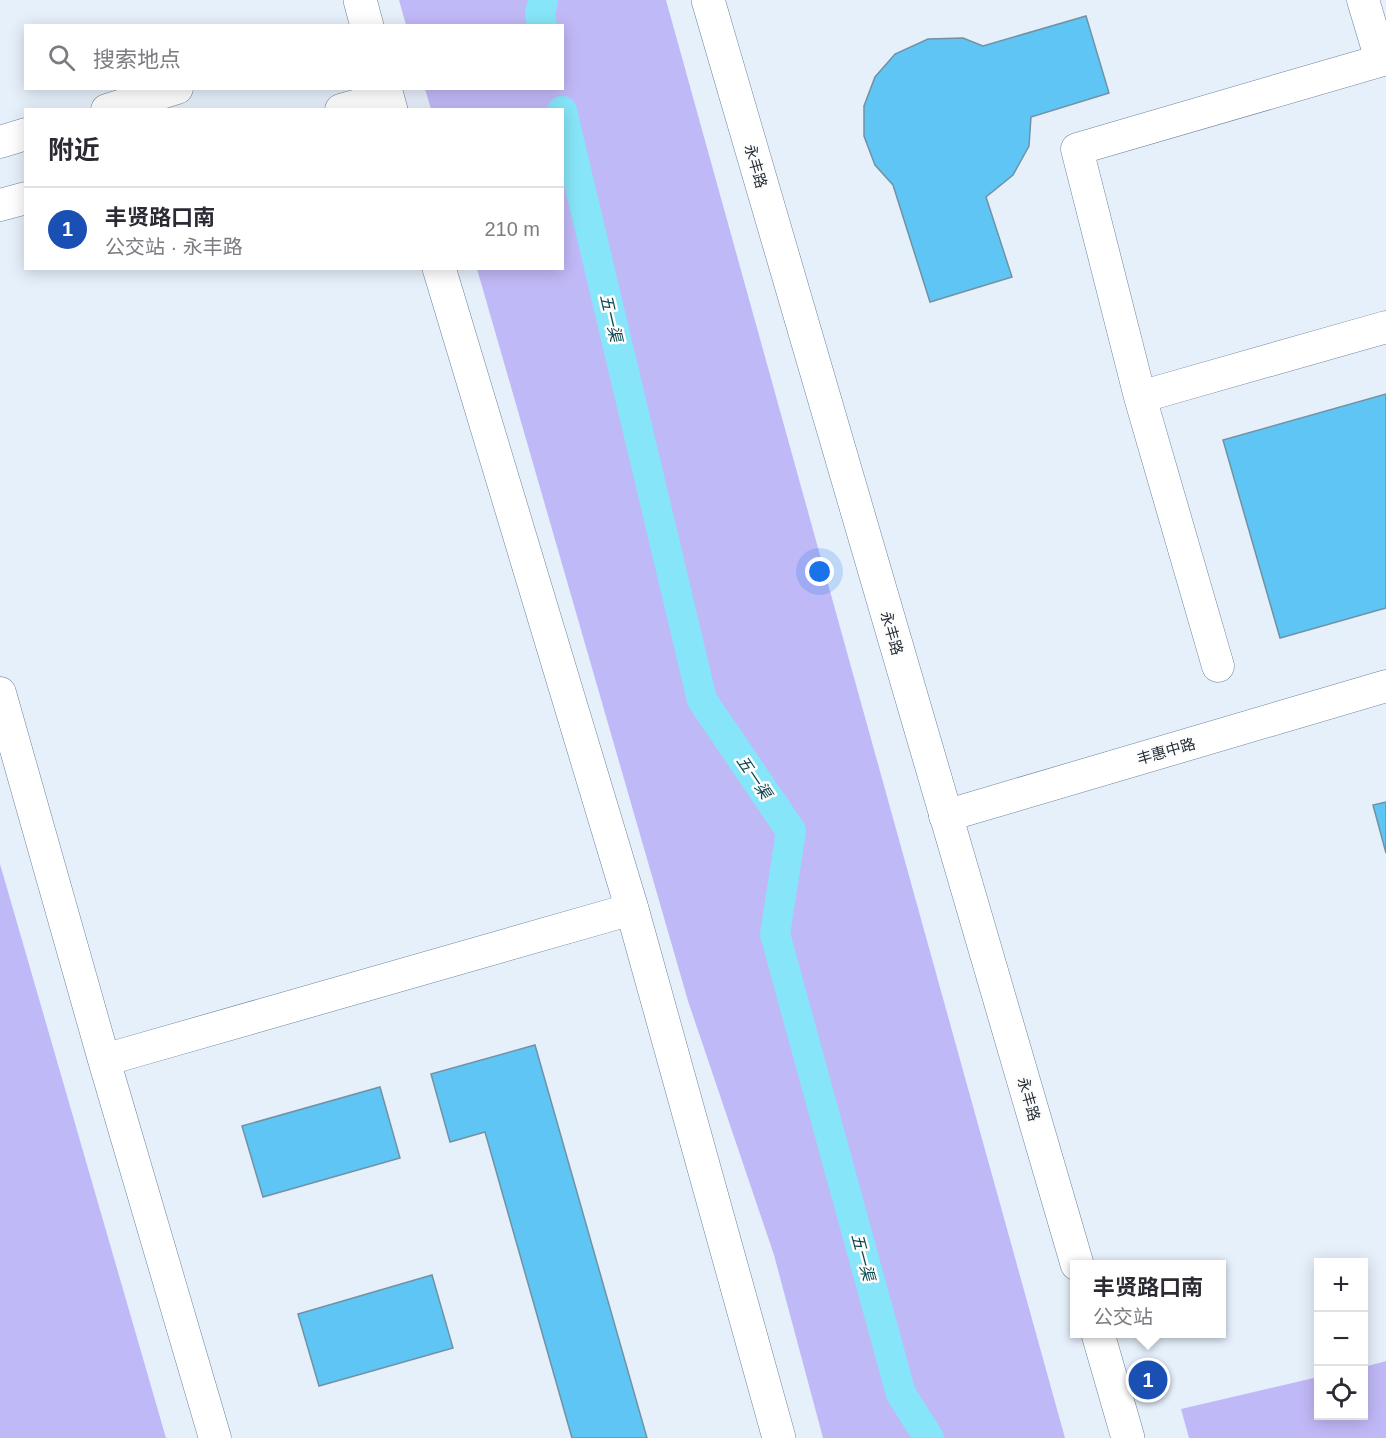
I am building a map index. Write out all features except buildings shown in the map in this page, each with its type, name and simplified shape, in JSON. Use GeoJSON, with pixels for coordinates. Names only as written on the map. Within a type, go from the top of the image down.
{"type":"FeatureCollection","features":[{"type":"Feature","properties":{"kind":"main road"},"geometry":{"type":"LineString","coordinates":[[360,0],[366,24]]}},
{"type":"Feature","properties":{"kind":"main road","name":"永丰路"},"geometry":{"type":"LineString","coordinates":[[708,0],[1076,1260]]}},
{"type":"Feature","properties":{"kind":"main road"},"geometry":{"type":"LineString","coordinates":[[440,270],[632,909],[779,1438]]}},
{"type":"Feature","properties":{"kind":"main road"},"geometry":{"type":"LineString","coordinates":[[1099,1338],[1128,1438]]}},
{"type":"Feature","properties":{"kind":"street"},"geometry":{"type":"LineString","coordinates":[[1218,666],[1140,397],[1077,148],[1384,60],[1364,0]]}},
{"type":"Feature","properties":{"kind":"street"},"geometry":{"type":"LineString","coordinates":[[113,108],[171,90]]}},
{"type":"Feature","properties":{"kind":"street"},"geometry":{"type":"LineString","coordinates":[[349,108],[388,98]]}},
{"type":"Feature","properties":{"kind":"street"},"geometry":{"type":"LineString","coordinates":[[0,142],[24,135]]}},
{"type":"Feature","properties":{"kind":"street"},"geometry":{"type":"LineString","coordinates":[[0,205],[24,199]]}},
{"type":"Feature","properties":{"kind":"street"},"geometry":{"type":"LineString","coordinates":[[1140,397],[1386,327]]}},
{"type":"Feature","properties":{"kind":"street","name":"丰惠中路"},"geometry":{"type":"LineString","coordinates":[[945,816],[1386,686]]}},
{"type":"Feature","properties":{"kind":"street"},"geometry":{"type":"LineString","coordinates":[[0,693],[104,1060],[215,1438]]}},
{"type":"Feature","properties":{"kind":"street"},"geometry":{"type":"LineString","coordinates":[[104,1060],[632,909]]}},
{"type":"Feature","properties":{"kind":"shaded area"},"geometry":{"type":"Polygon","coordinates":[[[399,0],[666,0],[1065,1438],[823,1438],[774,1255],[688,1001],[477,270],[564,270],[564,108],[431,108],[425,90],[564,90],[564,24],[406,24],[399,0]]]}},
{"type":"Feature","properties":{"kind":"shaded area"},"geometry":{"type":"Polygon","coordinates":[[[0,864],[166,1438],[0,1438],[0,864]]]}},
{"type":"Feature","properties":{"kind":"shaded area"},"geometry":{"type":"Polygon","coordinates":[[[1386,1361],[1386,1438],[1189,1438],[1181,1409],[1314,1378],[1314,1420],[1368,1420],[1368,1366],[1386,1361]]]}},
{"type":"Feature","properties":{"kind":"waterway","name":"五一渠"},"geometry":{"type":"LineString","coordinates":[[542,24],[540,14],[543,0]]}},
{"type":"Feature","properties":{"kind":"waterway","name":"五一渠"},"geometry":{"type":"LineString","coordinates":[[564,119],[702,700],[791,831],[775,934],[901,1394],[929,1438]]}},
{"type":"Feature","properties":{"kind":"place","name":"丰贤路口南"},"geometry":{"type":"Point","coordinates":[1148,1380]}}]}
